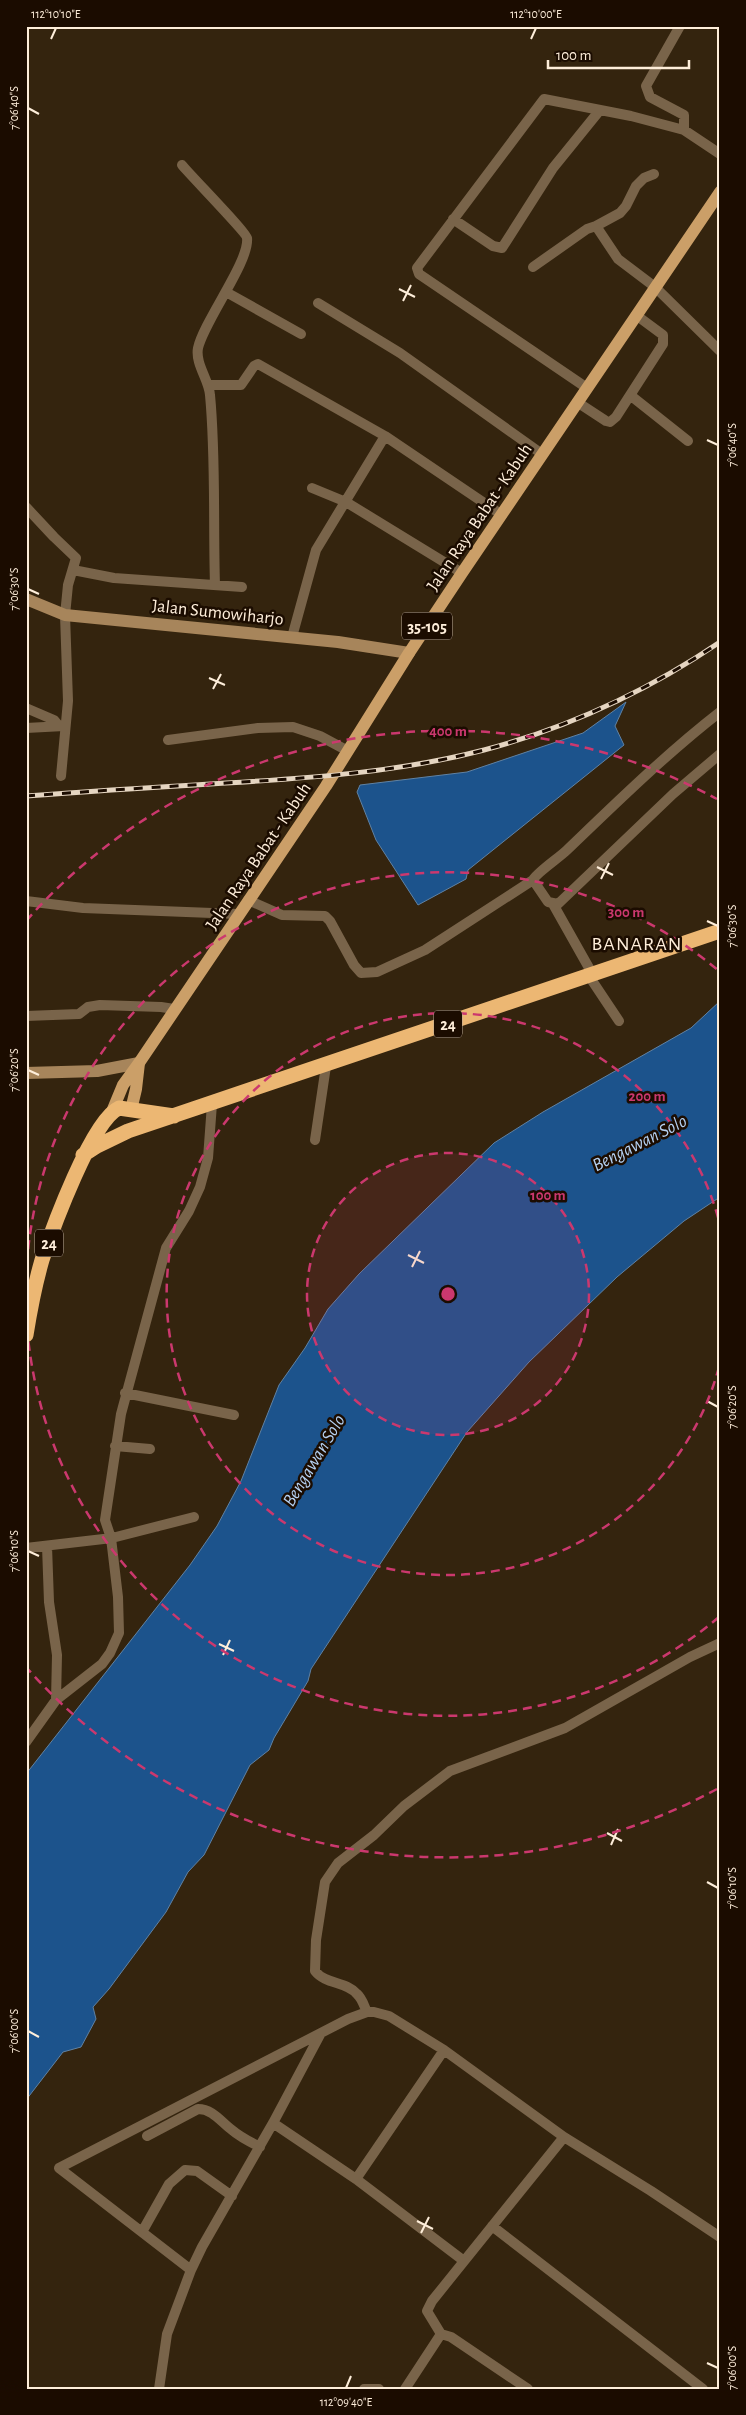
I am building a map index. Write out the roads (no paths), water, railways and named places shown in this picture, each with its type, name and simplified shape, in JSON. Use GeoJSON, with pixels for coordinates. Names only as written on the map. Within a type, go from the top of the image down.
{"type":"FeatureCollection","features":[{"type":"Feature","properties":{"kind":"highway","name":"24"},"geometry":{"type":"LineString","coordinates":[[84,1155],[97,1146],[128,1131],[326,1066],[720,931]]}},
{"type":"Feature","properties":{"kind":"highway","name":"24"},"geometry":{"type":"LineString","coordinates":[[26,1335],[32,1299],[42,1259],[92,1139],[111,1114],[119,1108],[176,1116]]}},
{"type":"Feature","properties":{"kind":"highway"},"geometry":{"type":"LineString","coordinates":[[111,1114],[110,1122],[114,1129],[120,1132],[128,1131],[135,1122],[131,1110]]}},
{"type":"Feature","properties":{"kind":"main road","name":"Jalan Raya Babat - Kabuh"},"geometry":{"type":"LineString","coordinates":[[139,1063],[348,751],[462,573],[720,192]]}},
{"type":"Feature","properties":{"kind":"main road","name":"35-105"},"geometry":{"type":"LineString","coordinates":[[131,1110],[139,1063]]}},
{"type":"Feature","properties":{"kind":"main road","name":"35-105"},"geometry":{"type":"LineString","coordinates":[[111,1114],[123,1085],[139,1063]]}},
{"type":"Feature","properties":{"kind":"street"},"geometry":{"type":"LineString","coordinates":[[680,26],[646,86],[650,97],[684,115],[684,130]]}},
{"type":"Feature","properties":{"kind":"street"},"geometry":{"type":"LineString","coordinates":[[588,388],[420,274],[418,268],[544,99],[684,130],[720,154]]}},
{"type":"Feature","properties":{"kind":"street"},"geometry":{"type":"LineString","coordinates":[[453,219],[493,246],[502,248],[553,168],[600,110]]}},
{"type":"Feature","properties":{"kind":"street"},"geometry":{"type":"LineString","coordinates":[[182,165],[246,234],[245,248],[226,292],[198,348],[199,361],[209,385],[212,416],[215,584]]}},
{"type":"Feature","properties":{"kind":"street"},"geometry":{"type":"LineString","coordinates":[[533,267],[587,229],[620,213],[626,206],[629,196],[636,186],[644,178],[654,174]]}},
{"type":"Feature","properties":{"kind":"street"},"geometry":{"type":"LineString","coordinates":[[596,226],[618,259],[655,286],[720,351]]}},
{"type":"Feature","properties":{"kind":"street"},"geometry":{"type":"LineString","coordinates":[[226,292],[301,334]]}},
{"type":"Feature","properties":{"kind":"street"},"geometry":{"type":"LineString","coordinates":[[318,303],[400,353],[542,454]]}},
{"type":"Feature","properties":{"kind":"street"},"geometry":{"type":"LineString","coordinates":[[578,402],[610,422],[616,417],[663,344],[664,338],[636,315]]}},
{"type":"Feature","properties":{"kind":"street"},"geometry":{"type":"LineString","coordinates":[[209,385],[241,385],[254,366],[258,364],[385,436],[502,515]]}},
{"type":"Feature","properties":{"kind":"street"},"geometry":{"type":"LineString","coordinates":[[630,395],[688,441]]}},
{"type":"Feature","properties":{"kind":"street"},"geometry":{"type":"LineString","coordinates":[[292,637],[316,550],[385,436]]}},
{"type":"Feature","properties":{"kind":"street"},"geometry":{"type":"LineString","coordinates":[[312,488],[346,502],[462,573]]}},
{"type":"Feature","properties":{"kind":"street"},"geometry":{"type":"LineString","coordinates":[[26,507],[54,537],[76,555],[68,585],[65,615],[68,702],[62,726],[61,776]]}},
{"type":"Feature","properties":{"kind":"street"},"geometry":{"type":"LineString","coordinates":[[73,570],[114,578],[242,587]]}},
{"type":"Feature","properties":{"kind":"street","name":"Jalan Sumowiharjo"},"geometry":{"type":"LineString","coordinates":[[26,599],[65,615],[292,637],[409,653]]}},
{"type":"Feature","properties":{"kind":"street"},"geometry":{"type":"LineString","coordinates":[[26,708],[54,720],[62,726]]}},
{"type":"Feature","properties":{"kind":"street"},"geometry":{"type":"LineString","coordinates":[[248,900],[282,915],[324,916],[330,921],[354,965],[361,973],[377,972],[425,950],[534,880],[534,877],[551,865],[639,781],[720,712]]}},
{"type":"Feature","properties":{"kind":"street"},"geometry":{"type":"LineString","coordinates":[[26,728],[62,726]]}},
{"type":"Feature","properties":{"kind":"street"},"geometry":{"type":"LineString","coordinates":[[168,740],[258,728],[293,727],[320,736],[348,751]]}},
{"type":"Feature","properties":{"kind":"street"},"geometry":{"type":"LineString","coordinates":[[553,904],[560,902],[673,794],[720,754]]}},
{"type":"Feature","properties":{"kind":"street"},"geometry":{"type":"LineString","coordinates":[[534,880],[545,898],[553,904],[591,975],[619,1021]]}},
{"type":"Feature","properties":{"kind":"street"},"geometry":{"type":"LineString","coordinates":[[26,901],[82,908],[238,914]]}},
{"type":"Feature","properties":{"kind":"street"},"geometry":{"type":"LineString","coordinates":[[26,1016],[79,1014],[88,1007],[100,1005],[174,1009]]}},
{"type":"Feature","properties":{"kind":"street"},"geometry":{"type":"LineString","coordinates":[[26,1073],[97,1071],[139,1063]]}},
{"type":"Feature","properties":{"kind":"street"},"geometry":{"type":"LineString","coordinates":[[315,1140],[326,1066]]}},
{"type":"Feature","properties":{"kind":"street"},"geometry":{"type":"LineString","coordinates":[[26,1742],[56,1700],[102,1664],[110,1653],[119,1633],[118,1597],[111,1538],[105,1520],[115,1446],[125,1393],[166,1248],[189,1211],[200,1187],[208,1158],[212,1104]]}},
{"type":"Feature","properties":{"kind":"street"},"geometry":{"type":"LineString","coordinates":[[125,1393],[234,1416]]}},
{"type":"Feature","properties":{"kind":"street"},"geometry":{"type":"LineString","coordinates":[[115,1446],[150,1449]]}},
{"type":"Feature","properties":{"kind":"street"},"geometry":{"type":"LineString","coordinates":[[26,1548],[111,1538],[194,1518]]}},
{"type":"Feature","properties":{"kind":"street"},"geometry":{"type":"LineString","coordinates":[[47,1546],[49,1602],[57,1655],[56,1700]]}},
{"type":"Feature","properties":{"kind":"street"},"geometry":{"type":"LineString","coordinates":[[367,2012],[358,1994],[351,1989],[327,1981],[315,1971],[316,1940],[324,1882],[338,1863],[374,1835],[404,1806],[450,1770],[565,1728],[720,1643]]}},
{"type":"Feature","properties":{"kind":"street"},"geometry":{"type":"LineString","coordinates":[[191,2270],[59,2168],[321,2032],[367,2012],[388,2016],[444,2050],[564,2137],[720,2237]]}},
{"type":"Feature","properties":{"kind":"street"},"geometry":{"type":"LineString","coordinates":[[160,2389],[167,2334],[191,2270],[274,2124],[321,2032]]}},
{"type":"Feature","properties":{"kind":"street"},"geometry":{"type":"LineString","coordinates":[[356,2179],[444,2050]]}},
{"type":"Feature","properties":{"kind":"street"},"geometry":{"type":"LineString","coordinates":[[148,2136],[198,2109],[203,2109],[212,2113],[243,2138],[260,2147]]}},
{"type":"Feature","properties":{"kind":"street"},"geometry":{"type":"LineString","coordinates":[[274,2124],[356,2179],[464,2261]]}},
{"type":"Feature","properties":{"kind":"street"},"geometry":{"type":"LineString","coordinates":[[528,2389],[451,2337],[441,2334],[427,2311],[432,2301],[564,2137]]}},
{"type":"Feature","properties":{"kind":"street"},"geometry":{"type":"LineString","coordinates":[[142,2232],[169,2184],[185,2170],[197,2171],[232,2196]]}},
{"type":"Feature","properties":{"kind":"street"},"geometry":{"type":"LineString","coordinates":[[492,2226],[703,2389]]}},
{"type":"Feature","properties":{"kind":"street"},"geometry":{"type":"LineString","coordinates":[[405,2389],[441,2334]]}},
{"type":"Feature","properties":{"kind":"street"},"geometry":{"type":"LineString","coordinates":[[364,2389],[380,2389]]}},
{"type":"Feature","properties":{"kind":"water"},"geometry":{"type":"Polygon","coordinates":[[[626,702],[615,726],[624,745],[468,870],[466,879],[418,905],[376,840],[357,792],[360,785],[467,772],[583,733],[626,702]]]}},
{"type":"Feature","properties":{"kind":"water","name":"Bengawan Solo"},"geometry":{"type":"Polygon","coordinates":[[[720,1001],[720,1197],[684,1221],[617,1277],[529,1362],[467,1432],[311,1669],[308,1681],[274,1738],[269,1750],[250,1765],[204,1855],[188,1872],[166,1912],[109,1989],[93,2007],[96,2019],[81,2047],[63,2052],[26,2100],[26,1774],[190,1565],[217,1526],[241,1481],[279,1385],[305,1348],[328,1309],[359,1274],[494,1143],[543,1112],[691,1028],[720,1001]]]}},
{"type":"Feature","properties":{"kind":"railway"},"geometry":{"type":"LineString","coordinates":[[26,796],[323,776],[388,769],[452,758],[515,741],[576,719],[665,676],[720,642]]}},
{"type":"Feature","properties":{"kind":"district","name":"BANARAN"},"geometry":{"type":"Point","coordinates":[637,943]}}]}
